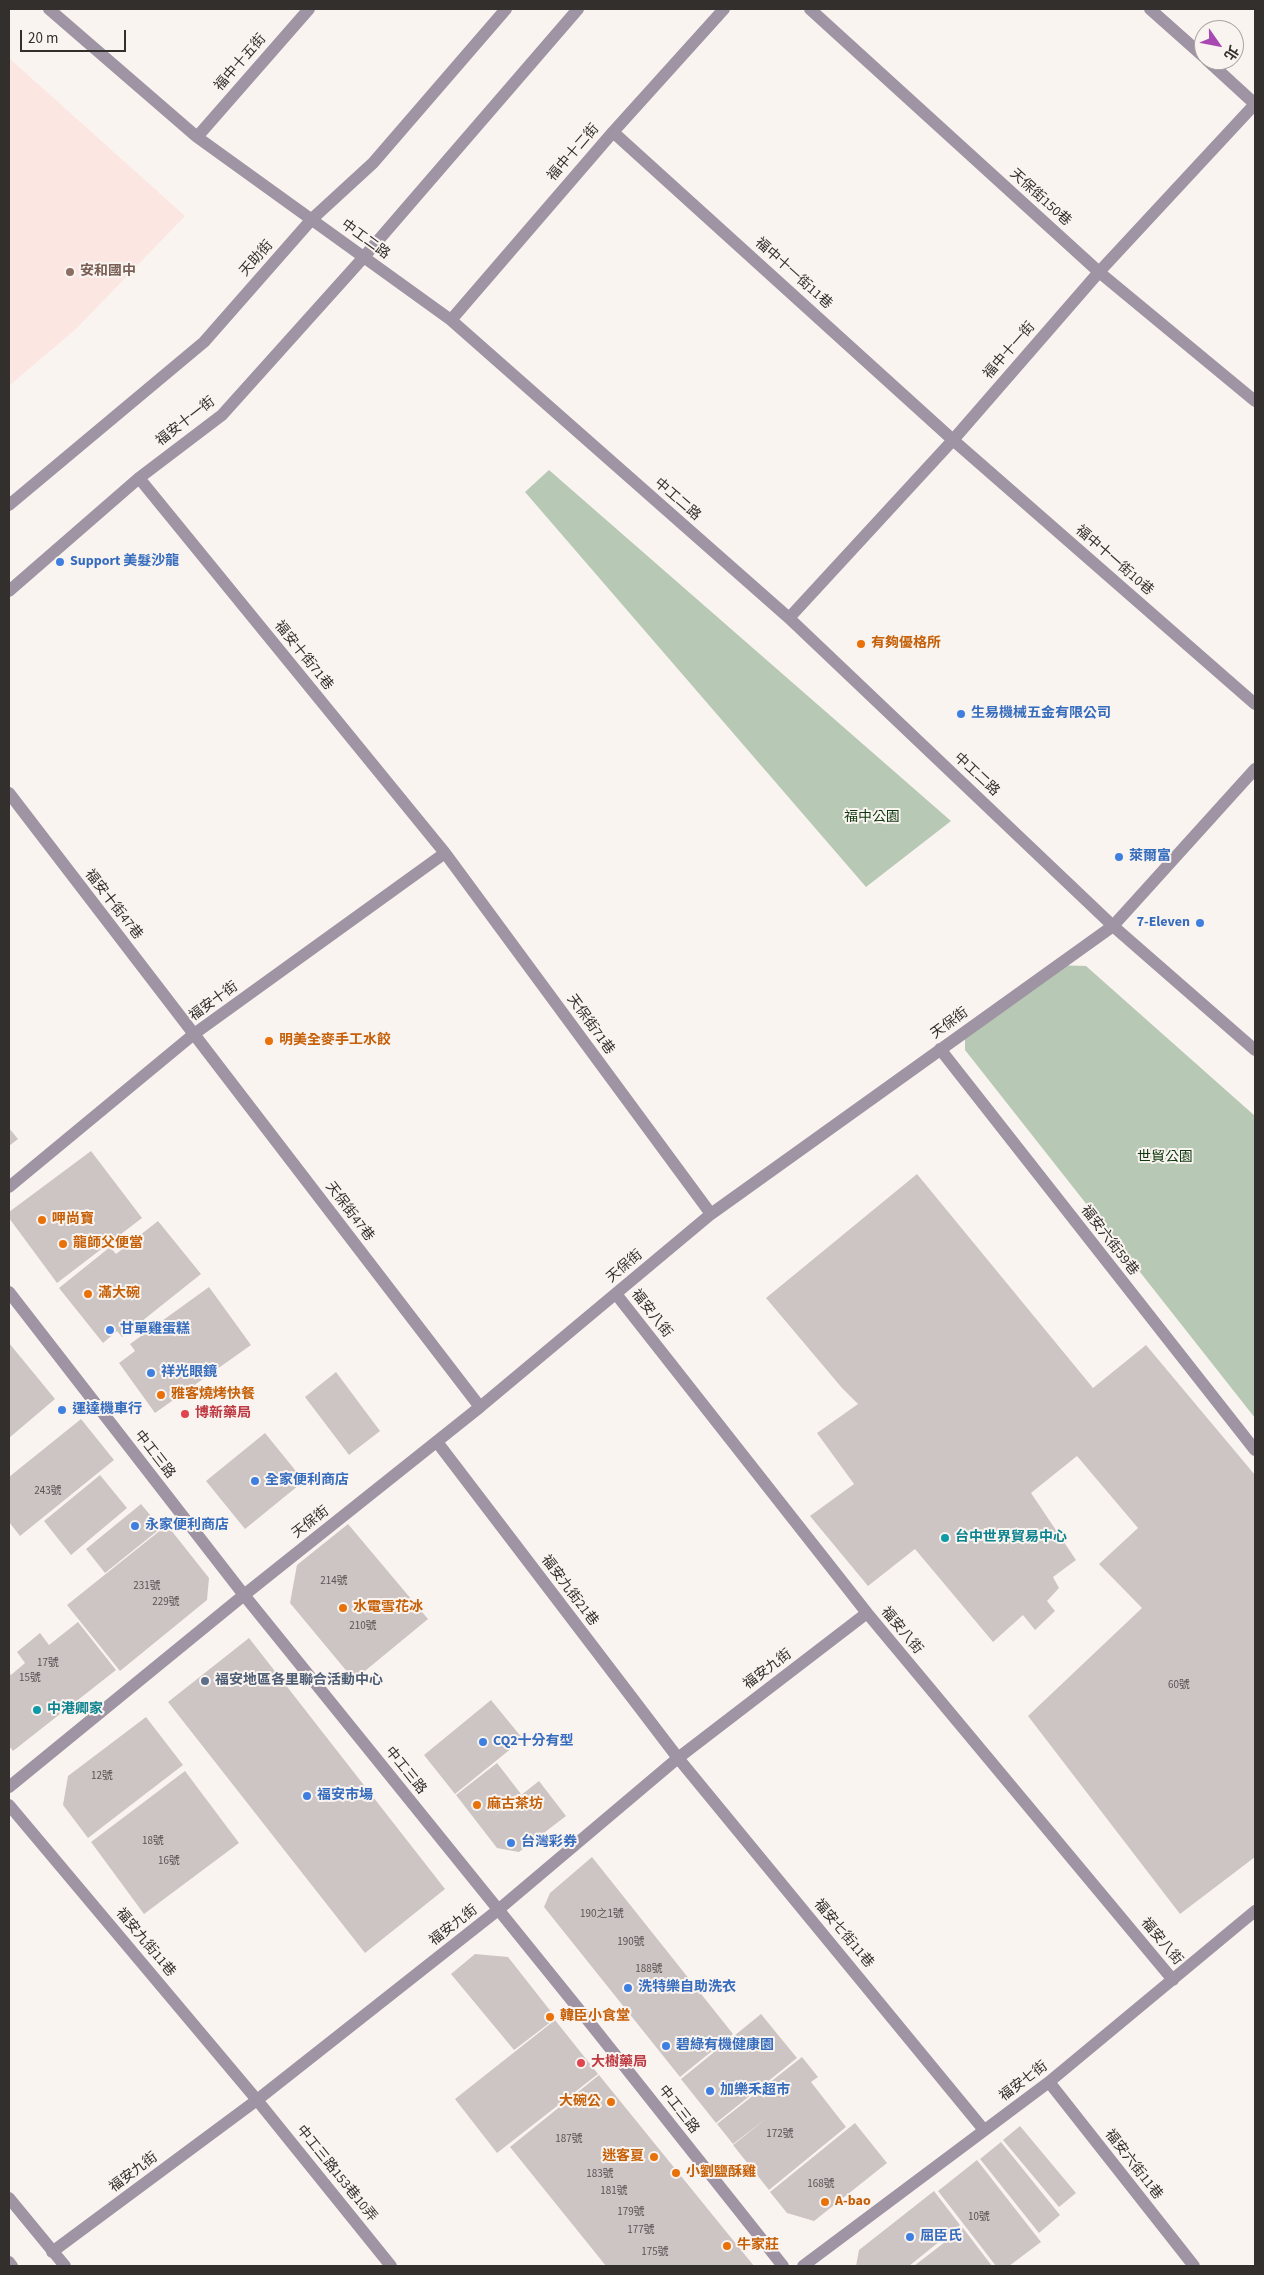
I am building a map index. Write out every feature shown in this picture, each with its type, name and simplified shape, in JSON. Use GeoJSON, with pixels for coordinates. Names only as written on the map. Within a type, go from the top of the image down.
{"type":"FeatureCollection","features":[{"type":"Feature","properties":{"kind":"street","name":"中工二路"},"geometry":{"type":"LineString","coordinates":[[49,9],[196,137],[451,320],[789,618],[1113,926],[1255,1050]]}},
{"type":"Feature","properties":{"kind":"street","name":"福中十五街"},"geometry":{"type":"LineString","coordinates":[[196,137],[308,9]]}},
{"type":"Feature","properties":{"kind":"street","name":"天助街"},"geometry":{"type":"LineString","coordinates":[[9,505],[204,342],[312,219],[373,163],[506,9]]}},
{"type":"Feature","properties":{"kind":"street"},"geometry":{"type":"LineString","coordinates":[[363,258],[578,9]]}},
{"type":"Feature","properties":{"kind":"street","name":"福中十二街"},"geometry":{"type":"LineString","coordinates":[[451,320],[613,132],[724,9]]}},
{"type":"Feature","properties":{"kind":"street","name":"天保街150巷"},"geometry":{"type":"LineString","coordinates":[[810,9],[1100,272],[1255,401]]}},
{"type":"Feature","properties":{"kind":"street"},"geometry":{"type":"LineString","coordinates":[[1150,9],[1194,48]]}},
{"type":"Feature","properties":{"kind":"street"},"geometry":{"type":"LineString","coordinates":[[1218,70],[1255,104]]}},
{"type":"Feature","properties":{"kind":"street","name":"福中十一街"},"geometry":{"type":"LineString","coordinates":[[789,618],[953,440],[1100,272],[1255,104]]}},
{"type":"Feature","properties":{"kind":"street","name":"福中十一街11巷"},"geometry":{"type":"LineString","coordinates":[[613,132],[953,440]]}},
{"type":"Feature","properties":{"kind":"street","name":"福安十一街"},"geometry":{"type":"LineString","coordinates":[[9,591],[139,478],[222,415],[363,258]]}},
{"type":"Feature","properties":{"kind":"street","name":"福中十一街10巷"},"geometry":{"type":"LineString","coordinates":[[953,440],[1255,704]]}},
{"type":"Feature","properties":{"kind":"street","name":"福安十街71巷"},"geometry":{"type":"LineString","coordinates":[[139,478],[445,853]]}},
{"type":"Feature","properties":{"kind":"street","name":"天保街"},"geometry":{"type":"LineString","coordinates":[[9,1787],[244,1595],[480,1407],[711,1214],[1113,926],[1255,770]]}},
{"type":"Feature","properties":{"kind":"street","name":"福安十街47巷"},"geometry":{"type":"LineString","coordinates":[[9,793],[194,1034]]}},
{"type":"Feature","properties":{"kind":"street","name":"福安十街"},"geometry":{"type":"LineString","coordinates":[[9,1186],[194,1034],[445,853]]}},
{"type":"Feature","properties":{"kind":"street","name":"天保街71巷"},"geometry":{"type":"LineString","coordinates":[[445,853],[711,1214]]}},
{"type":"Feature","properties":{"kind":"street","name":"天保街47巷"},"geometry":{"type":"LineString","coordinates":[[194,1034],[480,1407]]}},
{"type":"Feature","properties":{"kind":"street","name":"福安六街59巷"},"geometry":{"type":"LineString","coordinates":[[940,1049],[1255,1450]]}},
{"type":"Feature","properties":{"kind":"street","name":"中工三路"},"geometry":{"type":"LineString","coordinates":[[9,1292],[244,1595],[594,2028],[782,2266]]}},
{"type":"Feature","properties":{"kind":"street","name":"福安八街"},"geometry":{"type":"LineString","coordinates":[[616,1294],[867,1613],[1172,1980]]}},
{"type":"Feature","properties":{"kind":"street","name":"福安九街21巷"},"geometry":{"type":"LineString","coordinates":[[437,1442],[678,1758]]}},
{"type":"Feature","properties":{"kind":"street","name":"福安九街"},"geometry":{"type":"LineString","coordinates":[[52,2252],[257,2100],[498,1910],[678,1758],[867,1613]]}},
{"type":"Feature","properties":{"kind":"street","name":"福安七街11巷"},"geometry":{"type":"LineString","coordinates":[[678,1758],[984,2130]]}},
{"type":"Feature","properties":{"kind":"street","name":"福安九街11巷"},"geometry":{"type":"LineString","coordinates":[[9,1805],[257,2100]]}},
{"type":"Feature","properties":{"kind":"street","name":"福安七街"},"geometry":{"type":"LineString","coordinates":[[803,2266],[1049,2082],[1255,1911]]}},
{"type":"Feature","properties":{"kind":"street","name":"福安六街11巷"},"geometry":{"type":"LineString","coordinates":[[1049,2082],[1194,2266]]}},
{"type":"Feature","properties":{"kind":"street","name":"中工三路153巷10弄"},"geometry":{"type":"LineString","coordinates":[[257,2100],[391,2266]]}},
{"type":"Feature","properties":{"kind":"street"},"geometry":{"type":"LineString","coordinates":[[9,2198],[65,2266]]}},
{"type":"Feature","properties":{"kind":"street"},"geometry":{"type":"LineString","coordinates":[[9,2262],[12,2266]]}},
{"type":"Feature","properties":{"kind":"shaded area","name":"安和國中"},"geometry":{"type":"Polygon","coordinates":[[[9,58],[185,216],[77,328],[9,386],[9,58]]]}},
{"type":"Feature","properties":{"kind":"green space","name":"福中公園"},"geometry":{"type":"Polygon","coordinates":[[[549,470],[951,821],[866,887],[525,492],[549,470]]]}},
{"type":"Feature","properties":{"kind":"green space","name":"世貿公園"},"geometry":{"type":"Polygon","coordinates":[[[1055,965],[1086,966],[1255,1116],[1255,1418],[965,1050],[965,1030],[1055,965]]]}},
{"type":"Feature","properties":{"kind":"building"},"geometry":{"type":"Polygon","coordinates":[[[9,1128],[18,1139],[9,1146],[9,1128]]]}},
{"type":"Feature","properties":{"kind":"building"},"geometry":{"type":"Polygon","coordinates":[[[91,1151],[142,1218],[57,1283],[9,1218],[9,1212],[91,1151]]]}},
{"type":"Feature","properties":{"kind":"building","name":"台中世界貿易中心"},"geometry":{"type":"Polygon","coordinates":[[[917,1174],[1093,1388],[1146,1345],[1255,1475],[1255,1857],[1180,1914],[1028,1716],[1142,1608],[1099,1564],[1138,1528],[1077,1456],[1031,1493],[1076,1560],[1053,1577],[1059,1588],[1047,1601],[1055,1611],[1035,1630],[1023,1615],[993,1642],[915,1549],[868,1586],[810,1516],[854,1484],[817,1433],[858,1404],[842,1388],[766,1298],[917,1174]]]}},
{"type":"Feature","properties":{"kind":"building"},"geometry":{"type":"Polygon","coordinates":[[[158,1221],[201,1274],[122,1337],[117,1331],[103,1343],[59,1288],[110,1247],[116,1254],[158,1221]]]}},
{"type":"Feature","properties":{"kind":"building"},"geometry":{"type":"Polygon","coordinates":[[[209,1287],[251,1345],[155,1413],[119,1363],[135,1351],[130,1344],[209,1287]]]}},
{"type":"Feature","properties":{"kind":"building"},"geometry":{"type":"Polygon","coordinates":[[[9,1343],[55,1399],[9,1438],[9,1343]]]}},
{"type":"Feature","properties":{"kind":"building"},"geometry":{"type":"Polygon","coordinates":[[[336,1372],[380,1431],[349,1455],[305,1397],[336,1372]]]}},
{"type":"Feature","properties":{"kind":"building"},"geometry":{"type":"Polygon","coordinates":[[[81,1419],[114,1460],[20,1536],[9,1522],[9,1477],[81,1419]]]}},
{"type":"Feature","properties":{"kind":"building","name":"全家便利商店"},"geometry":{"type":"Polygon","coordinates":[[[265,1433],[304,1481],[245,1529],[206,1481],[265,1433]]]}},
{"type":"Feature","properties":{"kind":"building"},"geometry":{"type":"Polygon","coordinates":[[[100,1475],[127,1508],[71,1555],[44,1521],[100,1475]]]}},
{"type":"Feature","properties":{"kind":"building"},"geometry":{"type":"Polygon","coordinates":[[[141,1504],[161,1528],[105,1573],[86,1549],[141,1504]]]}},
{"type":"Feature","properties":{"kind":"building"},"geometry":{"type":"Polygon","coordinates":[[[348,1524],[428,1619],[354,1680],[290,1603],[297,1565],[348,1524]]]}},
{"type":"Feature","properties":{"kind":"building"},"geometry":{"type":"Polygon","coordinates":[[[167,1525],[209,1578],[207,1600],[120,1671],[67,1605],[167,1525]]]}},
{"type":"Feature","properties":{"kind":"building","name":"中港卿家"},"geometry":{"type":"Polygon","coordinates":[[[78,1622],[116,1670],[13,1751],[9,1746],[9,1672],[11,1675],[25,1663],[17,1652],[40,1633],[49,1645],[78,1622]]]}},
{"type":"Feature","properties":{"kind":"building","name":"福安市場"},"geometry":{"type":"Polygon","coordinates":[[[249,1638],[445,1889],[365,1953],[168,1702],[249,1638]]]}},
{"type":"Feature","properties":{"kind":"building"},"geometry":{"type":"Polygon","coordinates":[[[491,1700],[523,1739],[455,1794],[424,1755],[491,1700]]]}},
{"type":"Feature","properties":{"kind":"building"},"geometry":{"type":"Polygon","coordinates":[[[146,1717],[183,1765],[88,1838],[63,1805],[68,1776],[146,1717]]]}},
{"type":"Feature","properties":{"kind":"building"},"geometry":{"type":"Polygon","coordinates":[[[497,1763],[521,1794],[492,1818],[539,1781],[566,1816],[519,1852],[497,1848],[456,1795],[497,1763]]]}},
{"type":"Feature","properties":{"kind":"building"},"geometry":{"type":"Polygon","coordinates":[[[185,1771],[239,1843],[144,1914],[91,1842],[185,1771]]]}},
{"type":"Feature","properties":{"kind":"building"},"geometry":{"type":"Polygon","coordinates":[[[592,1857],[733,2034],[680,2077],[544,1907],[550,1893],[592,1857]]]}},
{"type":"Feature","properties":{"kind":"building"},"geometry":{"type":"Polygon","coordinates":[[[475,1954],[508,1957],[556,2018],[514,2050],[451,1974],[475,1954]]]}},
{"type":"Feature","properties":{"kind":"building"},"geometry":{"type":"Polygon","coordinates":[[[761,2014],[797,2058],[716,2123],[681,2079],[761,2014]]]}},
{"type":"Feature","properties":{"kind":"building"},"geometry":{"type":"Polygon","coordinates":[[[555,2020],[598,2074],[497,2153],[455,2099],[555,2020]]]}},
{"type":"Feature","properties":{"kind":"building"},"geometry":{"type":"Polygon","coordinates":[[[802,2057],[818,2077],[811,2082],[846,2127],[769,2190],[733,2145],[768,2117],[733,2144],[717,2124],[802,2057]]]}},
{"type":"Feature","properties":{"kind":"building"},"geometry":{"type":"Polygon","coordinates":[[[599,2075],[754,2266],[606,2266],[510,2147],[599,2075]]]}},
{"type":"Feature","properties":{"kind":"building"},"geometry":{"type":"Polygon","coordinates":[[[855,2123],[887,2163],[814,2221],[787,2213],[770,2192],[855,2123]]]}},
{"type":"Feature","properties":{"kind":"building"},"geometry":{"type":"Polygon","coordinates":[[[1020,2126],[1076,2193],[1059,2207],[1003,2140],[1020,2126]]]}},
{"type":"Feature","properties":{"kind":"building"},"geometry":{"type":"Polygon","coordinates":[[[1001,2142],[1060,2215],[1039,2233],[980,2159],[1001,2142]]]}},
{"type":"Feature","properties":{"kind":"building"},"geometry":{"type":"Polygon","coordinates":[[[977,2160],[1041,2242],[1009,2266],[996,2266],[938,2191],[977,2160]]]}},
{"type":"Feature","properties":{"kind":"building","name":"屈臣氏"},"geometry":{"type":"Polygon","coordinates":[[[934,2191],[960,2225],[909,2266],[856,2266],[859,2250],[934,2191]]]}},
{"type":"Feature","properties":{"kind":"building"},"geometry":{"type":"Polygon","coordinates":[[[963,2228],[992,2266],[914,2266],[963,2228]]]}},
{"type":"Feature","properties":{"kind":"place","name":"安和國中"},"geometry":{"type":"Point","coordinates":[70,272]}},
{"type":"Feature","properties":{"kind":"place","name":"Support 美髮沙龍"},"geometry":{"type":"Point","coordinates":[60,562]}},
{"type":"Feature","properties":{"kind":"place","name":"有夠優格所"},"geometry":{"type":"Point","coordinates":[861,644]}},
{"type":"Feature","properties":{"kind":"place","name":"生易機械五金有限公司"},"geometry":{"type":"Point","coordinates":[961,714]}},
{"type":"Feature","properties":{"kind":"place","name":"萊爾富"},"geometry":{"type":"Point","coordinates":[1119,857]}},
{"type":"Feature","properties":{"kind":"place","name":"7-Eleven"},"geometry":{"type":"Point","coordinates":[1200,923]}},
{"type":"Feature","properties":{"kind":"place","name":"明美全麥手工水餃"},"geometry":{"type":"Point","coordinates":[269,1041]}},
{"type":"Feature","properties":{"kind":"place","name":"呷尚寶"},"geometry":{"type":"Point","coordinates":[42,1220]}},
{"type":"Feature","properties":{"kind":"place","name":"龍師父便當"},"geometry":{"type":"Point","coordinates":[63,1244]}},
{"type":"Feature","properties":{"kind":"place","name":"滿大碗"},"geometry":{"type":"Point","coordinates":[88,1294]}},
{"type":"Feature","properties":{"kind":"place","name":"甘單雞蛋糕"},"geometry":{"type":"Point","coordinates":[110,1330]}},
{"type":"Feature","properties":{"kind":"place","name":"祥光眼鏡"},"geometry":{"type":"Point","coordinates":[151,1373]}},
{"type":"Feature","properties":{"kind":"place","name":"雅客燒烤快餐"},"geometry":{"type":"Point","coordinates":[161,1395]}},
{"type":"Feature","properties":{"kind":"place","name":"運達機車行"},"geometry":{"type":"Point","coordinates":[62,1410]}},
{"type":"Feature","properties":{"kind":"place","name":"博新藥局"},"geometry":{"type":"Point","coordinates":[185,1414]}},
{"type":"Feature","properties":{"kind":"place","name":"全家便利商店"},"geometry":{"type":"Point","coordinates":[255,1481]}},
{"type":"Feature","properties":{"kind":"place","name":"永家便利商店"},"geometry":{"type":"Point","coordinates":[135,1526]}},
{"type":"Feature","properties":{"kind":"place","name":"台中世界貿易中心"},"geometry":{"type":"Point","coordinates":[945,1538]}},
{"type":"Feature","properties":{"kind":"place","name":"水電雪花冰"},"geometry":{"type":"Point","coordinates":[343,1608]}},
{"type":"Feature","properties":{"kind":"place","name":"福安地區各里聯合活動中心"},"geometry":{"type":"Point","coordinates":[205,1681]}},
{"type":"Feature","properties":{"kind":"place","name":"中港卿家"},"geometry":{"type":"Point","coordinates":[37,1710]}},
{"type":"Feature","properties":{"kind":"place","name":"CQ2十分有型"},"geometry":{"type":"Point","coordinates":[483,1742]}},
{"type":"Feature","properties":{"kind":"place","name":"福安市場"},"geometry":{"type":"Point","coordinates":[307,1796]}},
{"type":"Feature","properties":{"kind":"place","name":"麻古茶坊"},"geometry":{"type":"Point","coordinates":[477,1805]}},
{"type":"Feature","properties":{"kind":"place","name":"台灣彩券"},"geometry":{"type":"Point","coordinates":[511,1843]}},
{"type":"Feature","properties":{"kind":"place","name":"洗特樂自助洗衣"},"geometry":{"type":"Point","coordinates":[628,1988]}},
{"type":"Feature","properties":{"kind":"place","name":"韓臣小食堂"},"geometry":{"type":"Point","coordinates":[550,2017]}},
{"type":"Feature","properties":{"kind":"place","name":"碧綠有機健康園"},"geometry":{"type":"Point","coordinates":[666,2046]}},
{"type":"Feature","properties":{"kind":"place","name":"大樹藥局"},"geometry":{"type":"Point","coordinates":[581,2063]}},
{"type":"Feature","properties":{"kind":"place","name":"加樂禾超市"},"geometry":{"type":"Point","coordinates":[710,2091]}},
{"type":"Feature","properties":{"kind":"place","name":"大碗公"},"geometry":{"type":"Point","coordinates":[611,2102]}},
{"type":"Feature","properties":{"kind":"place","name":"迷客夏"},"geometry":{"type":"Point","coordinates":[654,2157]}},
{"type":"Feature","properties":{"kind":"place","name":"小劉鹽酥雞"},"geometry":{"type":"Point","coordinates":[676,2173]}},
{"type":"Feature","properties":{"kind":"place","name":"A-bao"},"geometry":{"type":"Point","coordinates":[825,2202]}},
{"type":"Feature","properties":{"kind":"place","name":"屈臣氏"},"geometry":{"type":"Point","coordinates":[910,2237]}},
{"type":"Feature","properties":{"kind":"place","name":"牛家莊"},"geometry":{"type":"Point","coordinates":[727,2246]}}]}
